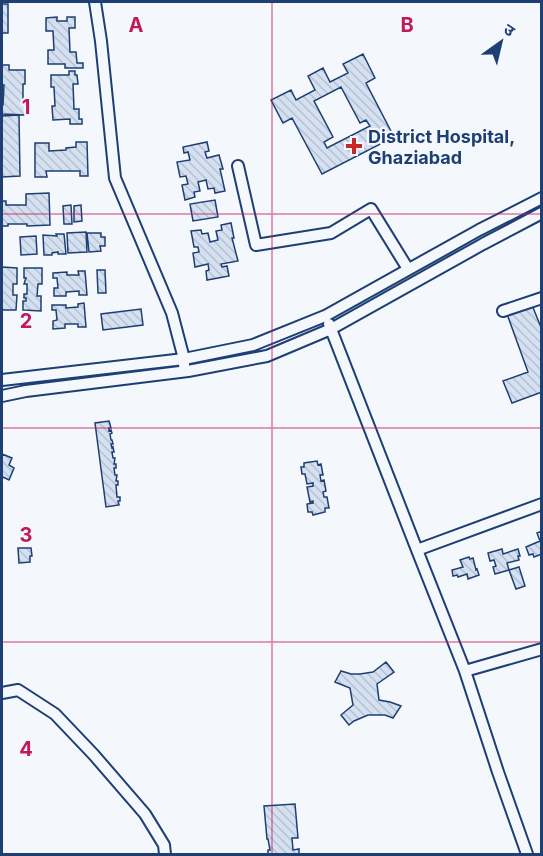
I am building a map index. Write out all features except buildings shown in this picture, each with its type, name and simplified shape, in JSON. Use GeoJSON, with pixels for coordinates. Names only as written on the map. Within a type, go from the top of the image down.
{"type":"FeatureCollection","features":[{"type":"Feature","properties":{"kind":"street"},"geometry":{"type":"LineString","coordinates":[[95,2],[115,178],[172,313],[184,359],[184,372]]}},
{"type":"Feature","properties":{"kind":"street"},"geometry":{"type":"LineString","coordinates":[[238,166],[256,245],[331,233],[371,209],[408,269]]}},
{"type":"Feature","properties":{"kind":"street"},"geometry":{"type":"LineString","coordinates":[[2,380],[184,359],[253,345],[325,316],[479,230],[542,198]]}},
{"type":"Feature","properties":{"kind":"street"},"geometry":{"type":"LineString","coordinates":[[2,396],[26,391],[184,372],[267,356],[331,329],[542,213]]}},
{"type":"Feature","properties":{"kind":"street"},"geometry":{"type":"LineString","coordinates":[[503,311],[542,298]]}},
{"type":"Feature","properties":{"kind":"street"},"geometry":{"type":"LineString","coordinates":[[325,316],[465,671],[527,855]]}},
{"type":"Feature","properties":{"kind":"street"},"geometry":{"type":"LineString","coordinates":[[417,550],[542,504]]}},
{"type":"Feature","properties":{"kind":"street"},"geometry":{"type":"LineString","coordinates":[[465,671],[542,649]]}},
{"type":"Feature","properties":{"kind":"street"},"geometry":{"type":"LineString","coordinates":[[2,693],[18,690],[55,714],[145,814],[164,845],[165,855]]}},
{"type":"Feature","properties":{"kind":"place","name":"District Hospital, Ghaziabad"},"geometry":{"type":"Point","coordinates":[354,146]}}]}
